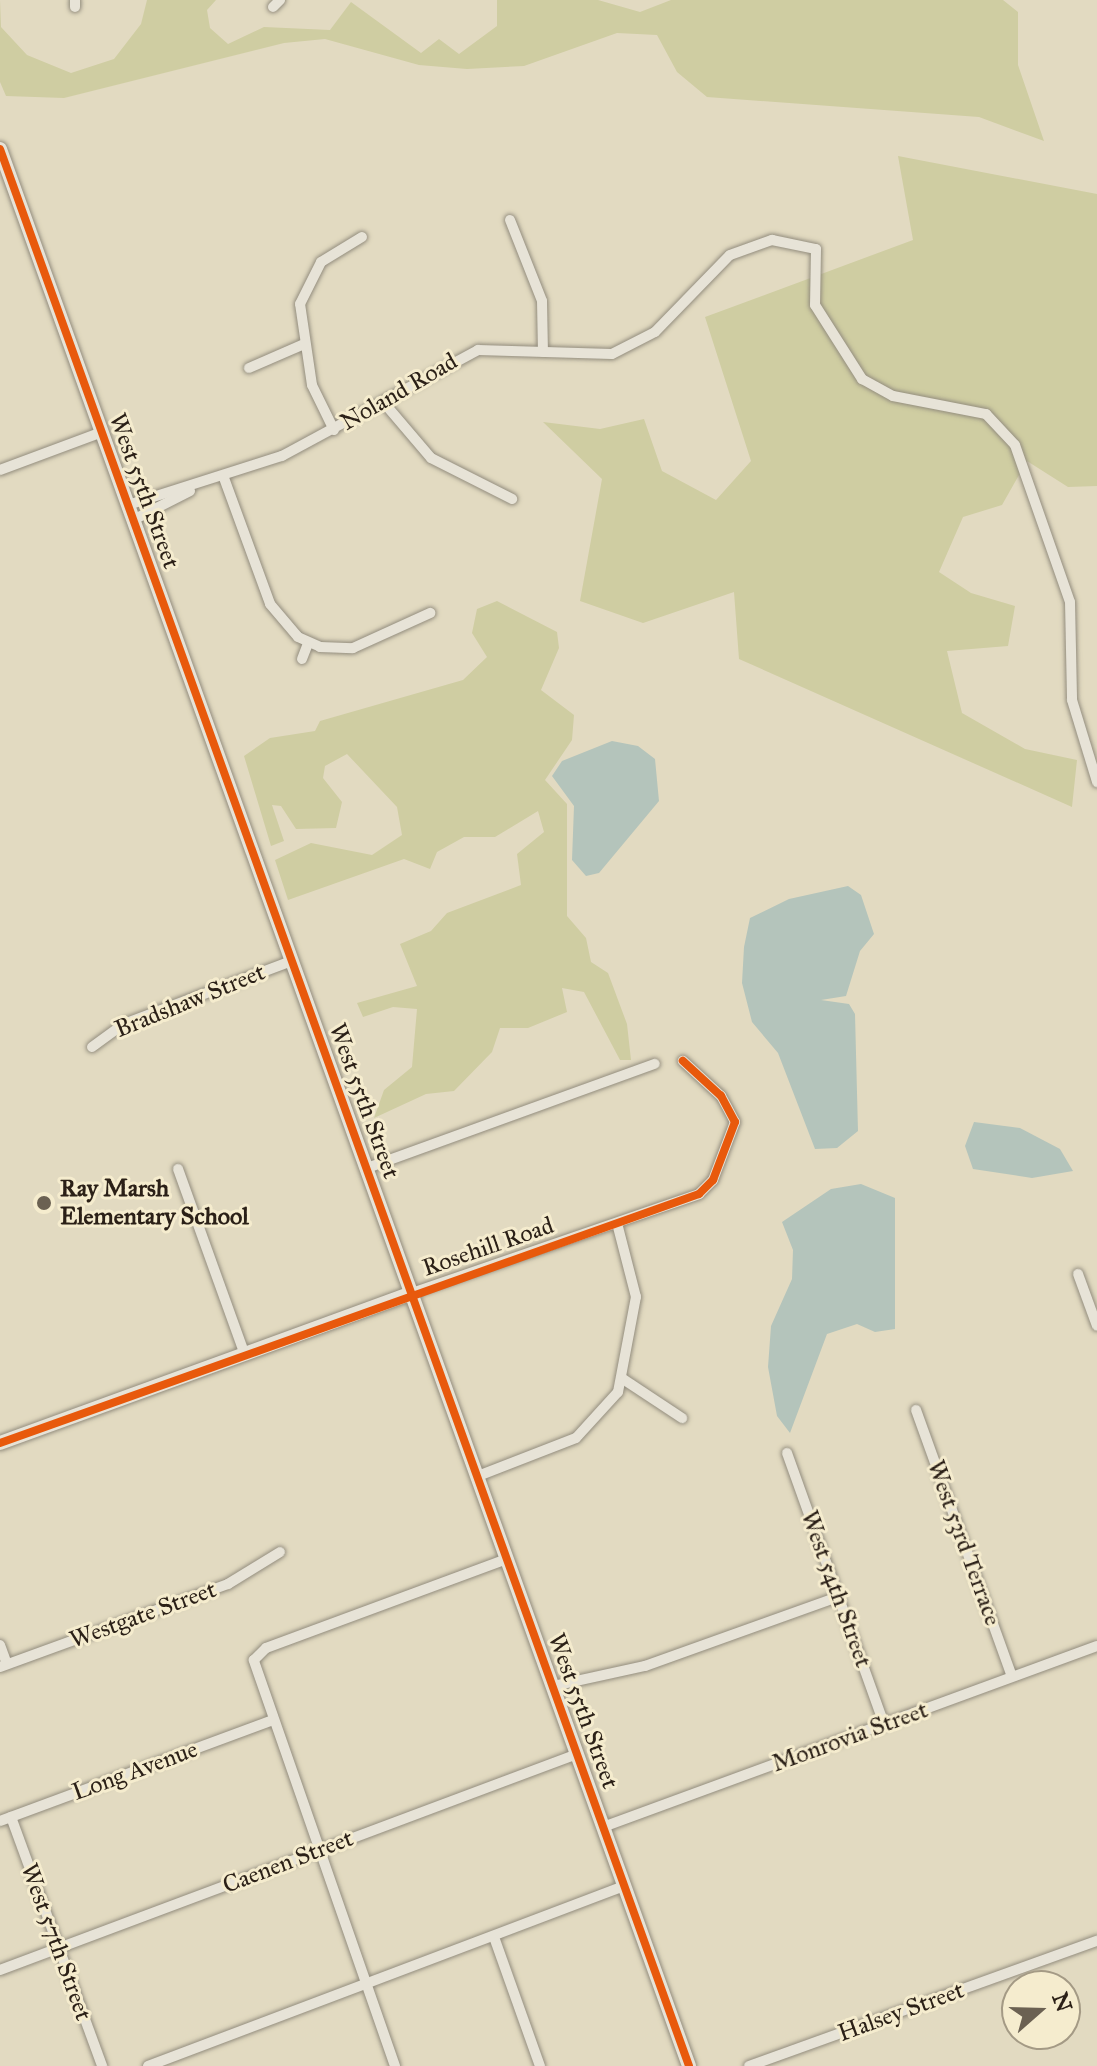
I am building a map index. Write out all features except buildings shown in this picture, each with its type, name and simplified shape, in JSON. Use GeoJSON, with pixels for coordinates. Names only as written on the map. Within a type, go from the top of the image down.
{"type":"FeatureCollection","features":[{"type":"Feature","properties":{"kind":"street","name":"West 55th Street"},"geometry":{"type":"LineString","coordinates":[[0,149],[689,2066]]}},
{"type":"Feature","properties":{"kind":"street"},"geometry":{"type":"LineString","coordinates":[[510,220],[542,301],[543,352]]}},
{"type":"Feature","properties":{"kind":"street"},"geometry":{"type":"LineString","coordinates":[[334,430],[302,345],[307,283],[321,262],[362,237]]}},
{"type":"Feature","properties":{"kind":"street","name":"Noland Road"},"geometry":{"type":"LineString","coordinates":[[133,520],[190,491],[334,430],[385,404],[453,358],[506,348],[612,354],[655,332],[730,255],[772,240],[816,249],[815,305],[862,379],[893,396],[986,414],[1015,445],[1070,602],[1072,700],[1097,782]]}},
{"type":"Feature","properties":{"kind":"street"},"geometry":{"type":"LineString","coordinates":[[249,368],[302,345]]}},
{"type":"Feature","properties":{"kind":"street"},"geometry":{"type":"LineString","coordinates":[[385,404],[431,458],[512,499]]}},
{"type":"Feature","properties":{"kind":"street"},"geometry":{"type":"LineString","coordinates":[[0,470],[102,432]]}},
{"type":"Feature","properties":{"kind":"street"},"geometry":{"type":"LineString","coordinates":[[224,478],[270,604],[308,643],[374,645],[430,613]]}},
{"type":"Feature","properties":{"kind":"street","name":"Noland Road"},"geometry":{"type":"LineString","coordinates":[[128,505],[190,491]]}},
{"type":"Feature","properties":{"kind":"street"},"geometry":{"type":"LineString","coordinates":[[302,659],[308,643]]}},
{"type":"Feature","properties":{"kind":"street","name":"Bradshaw Street"},"geometry":{"type":"LineString","coordinates":[[92,1047],[124,1024],[292,961]]}},
{"type":"Feature","properties":{"kind":"street","name":"Rosehill Road"},"geometry":{"type":"LineString","coordinates":[[0,1443],[244,1352],[699,1194],[734,1132],[721,1096],[683,1061]]}},
{"type":"Feature","properties":{"kind":"street","name":"West 55th Street"},"geometry":{"type":"LineString","coordinates":[[367,1168],[655,1064]]}},
{"type":"Feature","properties":{"kind":"street"},"geometry":{"type":"LineString","coordinates":[[178,1169],[244,1352]]}},
{"type":"Feature","properties":{"kind":"street"},"geometry":{"type":"LineString","coordinates":[[478,1476],[576,1438],[605,1413],[623,1379],[636,1297],[631,1264],[617,1223]]}},
{"type":"Feature","properties":{"kind":"street"},"geometry":{"type":"LineString","coordinates":[[1078,1274],[1097,1326]]}},
{"type":"Feature","properties":{"kind":"street"},"geometry":{"type":"LineString","coordinates":[[623,1379],[682,1418]]}},
{"type":"Feature","properties":{"kind":"street","name":"West 53rd Terrace"},"geometry":{"type":"LineString","coordinates":[[916,1410],[1012,1676]]}},
{"type":"Feature","properties":{"kind":"street","name":"West 54th Street"},"geometry":{"type":"LineString","coordinates":[[787,1453],[884,1724]]}},
{"type":"Feature","properties":{"kind":"street","name":"Westgate Street"},"geometry":{"type":"LineString","coordinates":[[3,1665],[228,1584],[280,1552]]}},
{"type":"Feature","properties":{"kind":"street"},"geometry":{"type":"LineString","coordinates":[[395,2066],[253,1669],[259,1652],[507,1559]]}},
{"type":"Feature","properties":{"kind":"street"},"geometry":{"type":"LineString","coordinates":[[553,1686],[645,1666],[838,1597]]}},
{"type":"Feature","properties":{"kind":"street"},"geometry":{"type":"LineString","coordinates":[[0,1645],[3,1665]]}},
{"type":"Feature","properties":{"kind":"street","name":"Monrovia Street"},"geometry":{"type":"LineString","coordinates":[[603,1827],[1097,1646]]}},
{"type":"Feature","properties":{"kind":"street","name":"Long Avenue"},"geometry":{"type":"LineString","coordinates":[[6,1819],[271,1721]]}},
{"type":"Feature","properties":{"kind":"street","name":"Caenen Street"},"geometry":{"type":"LineString","coordinates":[[0,1970],[577,1754]]}},
{"type":"Feature","properties":{"kind":"street","name":"West 57th Street"},"geometry":{"type":"LineString","coordinates":[[6,1819],[102,2066]]}},
{"type":"Feature","properties":{"kind":"street"},"geometry":{"type":"LineString","coordinates":[[148,2066],[624,1886]]}},
{"type":"Feature","properties":{"kind":"street"},"geometry":{"type":"LineString","coordinates":[[494,1937],[540,2066]]}},
{"type":"Feature","properties":{"kind":"street","name":"Halsey Street"},"geometry":{"type":"LineString","coordinates":[[749,2066],[1097,1941]]}},
{"type":"Feature","properties":{"kind":"shaded area"},"geometry":{"type":"Polygon","coordinates":[[[0,0],[1,27],[27,55],[71,73],[114,59],[141,24],[147,0],[216,0],[207,10],[210,28],[228,44],[264,27],[330,30],[351,2],[421,53],[439,39],[459,54],[497,26],[497,0],[598,0],[640,12],[671,0],[1003,0],[1018,12],[1018,65],[1044,141],[979,117],[707,97],[677,72],[657,35],[617,33],[524,66],[467,69],[419,65],[325,39],[284,43],[64,98],[6,96],[0,82],[0,0]]]}},
{"type":"Feature","properties":{"kind":"shaded area"},"geometry":{"type":"Polygon","coordinates":[[[898,156],[1097,194],[1097,486],[1068,487],[1027,461],[1002,505],[963,517],[939,572],[971,593],[1015,606],[1008,646],[947,651],[962,713],[1025,749],[1077,760],[1072,807],[739,659],[734,592],[643,623],[580,601],[602,479],[543,422],[600,429],[644,419],[662,471],[716,500],[751,461],[705,317],[913,240],[898,156]]]}},
{"type":"Feature","properties":{"kind":"shaded area"},"geometry":{"type":"Polygon","coordinates":[[[497,601],[557,632],[559,648],[541,690],[574,715],[572,740],[545,780],[567,804],[567,916],[586,938],[591,962],[608,973],[627,1024],[631,1060],[620,1060],[584,992],[562,988],[567,1012],[528,1028],[500,1028],[492,1052],[454,1091],[426,1094],[374,1118],[384,1090],[412,1067],[417,1009],[393,1007],[363,1017],[357,1003],[417,986],[400,944],[431,931],[447,913],[521,885],[517,854],[544,832],[538,811],[495,837],[464,837],[437,852],[430,869],[404,859],[288,900],[275,860],[311,843],[372,855],[402,835],[397,807],[347,754],[325,766],[323,778],[342,802],[336,828],[296,829],[281,806],[272,805],[284,841],[271,846],[244,756],[270,738],[315,731],[320,721],[463,680],[487,657],[472,633],[477,609],[497,601]]]}},
{"type":"Feature","properties":{"kind":"shaded area"},"geometry":{"type":"Polygon","coordinates":[[[612,741],[638,746],[655,759],[659,801],[599,873],[586,876],[572,860],[574,806],[552,776],[562,761],[612,741]]]}},
{"type":"Feature","properties":{"kind":"shaded area"},"geometry":{"type":"Polygon","coordinates":[[[848,886],[861,895],[874,934],[860,951],[846,996],[821,1000],[849,1004],[855,1014],[858,1131],[837,1148],[815,1149],[778,1053],[752,1022],[742,983],[744,947],[750,918],[789,899],[848,886]]]}},
{"type":"Feature","properties":{"kind":"shaded area"},"geometry":{"type":"Polygon","coordinates":[[[974,1122],[1020,1128],[1060,1149],[1073,1171],[1032,1178],[973,1169],[965,1146],[974,1122]]]}},
{"type":"Feature","properties":{"kind":"shaded area"},"geometry":{"type":"Polygon","coordinates":[[[861,1184],[895,1198],[895,1329],[875,1332],[857,1324],[827,1334],[790,1433],[777,1416],[768,1367],[771,1326],[792,1279],[793,1250],[782,1222],[831,1189],[861,1184]]]}},
{"type":"Feature","properties":{"kind":"cycle path"},"geometry":{"type":"LineString","coordinates":[[0,149],[689,2066]]}},
{"type":"Feature","properties":{"kind":"cycle path"},"geometry":{"type":"LineString","coordinates":[[0,1443],[699,1194],[713,1180],[735,1122],[721,1096],[683,1061]]}},
{"type":"Feature","properties":{"kind":"place","name":"Ray Marsh Elementary School"},"geometry":{"type":"Point","coordinates":[44,1203]}}]}
